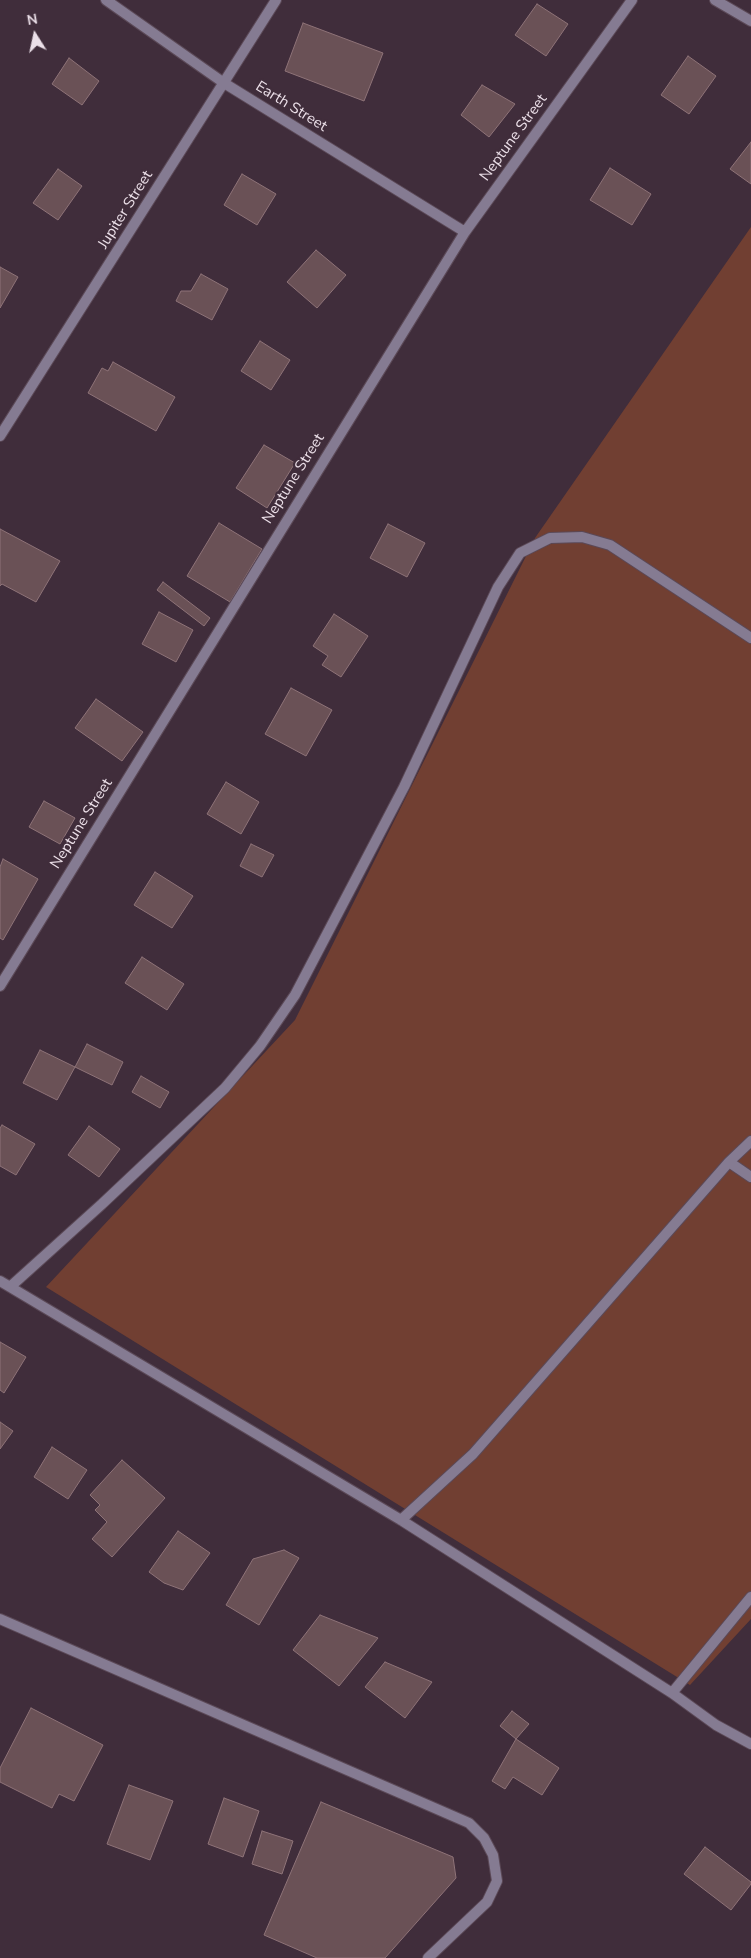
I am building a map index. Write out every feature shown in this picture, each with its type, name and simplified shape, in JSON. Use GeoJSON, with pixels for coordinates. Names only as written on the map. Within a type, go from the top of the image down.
{"type":"FeatureCollection","features":[{"type":"Feature","properties":{"kind":"street","name":"Earth Street"},"geometry":{"type":"LineString","coordinates":[[106,0],[224,83],[465,232]]}},
{"type":"Feature","properties":{"kind":"street","name":"Jupiter Street"},"geometry":{"type":"LineString","coordinates":[[0,436],[276,0]]}},
{"type":"Feature","properties":{"kind":"street","name":"Neptune Street"},"geometry":{"type":"LineString","coordinates":[[0,986],[465,232],[632,0]]}},
{"type":"Feature","properties":{"kind":"street"},"geometry":{"type":"LineString","coordinates":[[715,0],[751,21]]}},
{"type":"Feature","properties":{"kind":"street"},"geometry":{"type":"LineString","coordinates":[[10,1287],[102,1204],[225,1088],[260,1046],[295,995],[404,787],[498,587],[520,553],[550,538],[582,537],[610,545],[751,638]]}},
{"type":"Feature","properties":{"kind":"street"},"geometry":{"type":"LineString","coordinates":[[401,1520],[473,1454],[729,1162],[751,1141]]}},
{"type":"Feature","properties":{"kind":"street"},"geometry":{"type":"LineString","coordinates":[[729,1162],[751,1177]]}},
{"type":"Feature","properties":{"kind":"street"},"geometry":{"type":"LineString","coordinates":[[0,1281],[401,1520],[672,1692],[716,1725],[751,1744]]}},
{"type":"Feature","properties":{"kind":"street"},"geometry":{"type":"LineString","coordinates":[[672,1692],[751,1597]]}},
{"type":"Feature","properties":{"kind":"street"},"geometry":{"type":"LineString","coordinates":[[0,1619],[470,1823],[484,1838],[493,1856],[497,1881],[487,1902],[428,1958]]}},
{"type":"Feature","properties":{"kind":"shaded area"},"geometry":{"type":"Polygon","coordinates":[[[751,227],[751,1619],[690,1685],[46,1287],[295,1020],[535,538],[751,227]]]}},
{"type":"Feature","properties":{"kind":"building"},"geometry":{"type":"Polygon","coordinates":[[[537,4],[568,24],[546,56],[515,35],[537,4]]]}},
{"type":"Feature","properties":{"kind":"building"},"geometry":{"type":"Polygon","coordinates":[[[303,23],[383,53],[364,101],[285,71],[303,23]]]}},
{"type":"Feature","properties":{"kind":"building"},"geometry":{"type":"Polygon","coordinates":[[[688,56],[716,76],[689,114],[661,95],[688,56]]]}},
{"type":"Feature","properties":{"kind":"building"},"geometry":{"type":"Polygon","coordinates":[[[69,58],[99,81],[82,105],[52,84],[69,58]]]}},
{"type":"Feature","properties":{"kind":"building"},"geometry":{"type":"Polygon","coordinates":[[[482,85],[515,104],[489,137],[461,115],[482,85]]]}},
{"type":"Feature","properties":{"kind":"building"},"geometry":{"type":"Polygon","coordinates":[[[751,142],[751,184],[730,169],[751,142]]]}},
{"type":"Feature","properties":{"kind":"building"},"geometry":{"type":"Polygon","coordinates":[[[610,168],[651,194],[632,225],[590,200],[610,168]]]}},
{"type":"Feature","properties":{"kind":"building"},"geometry":{"type":"Polygon","coordinates":[[[58,169],[82,186],[58,220],[33,203],[58,169]]]}},
{"type":"Feature","properties":{"kind":"building"},"geometry":{"type":"Polygon","coordinates":[[[242,174],[276,194],[257,225],[224,205],[242,174]]]}},
{"type":"Feature","properties":{"kind":"building"},"geometry":{"type":"Polygon","coordinates":[[[316,250],[346,275],[317,308],[287,282],[316,250]]]}},
{"type":"Feature","properties":{"kind":"building"},"geometry":{"type":"Polygon","coordinates":[[[0,267],[18,277],[0,308],[0,267]]]}},
{"type":"Feature","properties":{"kind":"building"},"geometry":{"type":"Polygon","coordinates":[[[201,274],[228,289],[212,320],[176,301],[181,291],[191,291],[201,274]]]}},
{"type":"Feature","properties":{"kind":"building"},"geometry":{"type":"Polygon","coordinates":[[[260,341],[290,360],[271,390],[241,371],[260,341]]]}},
{"type":"Feature","properties":{"kind":"building"},"geometry":{"type":"Polygon","coordinates":[[[113,362],[175,397],[156,431],[88,393],[102,368],[108,371],[113,362]]]}},
{"type":"Feature","properties":{"kind":"building"},"geometry":{"type":"Polygon","coordinates":[[[264,445],[295,463],[267,508],[236,488],[264,445]]]}},
{"type":"Feature","properties":{"kind":"building"},"geometry":{"type":"Polygon","coordinates":[[[219,523],[262,549],[230,602],[187,576],[219,523]]]}},
{"type":"Feature","properties":{"kind":"building"},"geometry":{"type":"Polygon","coordinates":[[[388,524],[425,543],[407,577],[370,558],[388,524]]]}},
{"type":"Feature","properties":{"kind":"building"},"geometry":{"type":"Polygon","coordinates":[[[0,529],[60,561],[36,602],[2,584],[0,586],[0,529]]]}},
{"type":"Feature","properties":{"kind":"building"},"geometry":{"type":"Polygon","coordinates":[[[163,582],[210,618],[204,626],[157,590],[163,582]]]}},
{"type":"Feature","properties":{"kind":"building"},"geometry":{"type":"Polygon","coordinates":[[[159,612],[193,630],[176,662],[142,644],[159,612]]]}},
{"type":"Feature","properties":{"kind":"building"},"geometry":{"type":"Polygon","coordinates":[[[334,614],[368,636],[341,677],[322,665],[328,656],[313,646],[334,614]]]}},
{"type":"Feature","properties":{"kind":"building"},"geometry":{"type":"Polygon","coordinates":[[[291,688],[332,710],[306,756],[265,734],[291,688]]]}},
{"type":"Feature","properties":{"kind":"building"},"geometry":{"type":"Polygon","coordinates":[[[96,699],[143,732],[122,761],[75,728],[96,699]]]}},
{"type":"Feature","properties":{"kind":"building"},"geometry":{"type":"Polygon","coordinates":[[[226,782],[259,802],[241,834],[207,814],[226,782]]]}},
{"type":"Feature","properties":{"kind":"building"},"geometry":{"type":"Polygon","coordinates":[[[44,801],[75,818],[60,844],[29,827],[44,801]]]}},
{"type":"Feature","properties":{"kind":"building"},"geometry":{"type":"Polygon","coordinates":[[[251,844],[274,855],[262,877],[240,866],[251,844]]]}},
{"type":"Feature","properties":{"kind":"building"},"geometry":{"type":"Polygon","coordinates":[[[3,859],[38,879],[3,940],[0,938],[0,867],[3,859]]]}},
{"type":"Feature","properties":{"kind":"building"},"geometry":{"type":"Polygon","coordinates":[[[155,872],[193,896],[172,928],[134,905],[155,872]]]}},
{"type":"Feature","properties":{"kind":"building"},"geometry":{"type":"Polygon","coordinates":[[[142,957],[184,984],[167,1010],[125,983],[142,957]]]}},
{"type":"Feature","properties":{"kind":"building"},"geometry":{"type":"Polygon","coordinates":[[[87,1044],[123,1062],[112,1085],[75,1067],[87,1044]]]}},
{"type":"Feature","properties":{"kind":"building"},"geometry":{"type":"Polygon","coordinates":[[[40,1050],[75,1067],[57,1100],[23,1083],[40,1050]]]}},
{"type":"Feature","properties":{"kind":"building"},"geometry":{"type":"Polygon","coordinates":[[[141,1076],[169,1092],[160,1108],[132,1092],[141,1076]]]}},
{"type":"Feature","properties":{"kind":"building"},"geometry":{"type":"Polygon","coordinates":[[[2,1125],[35,1144],[16,1175],[0,1166],[0,1128],[2,1125]]]}},
{"type":"Feature","properties":{"kind":"building"},"geometry":{"type":"Polygon","coordinates":[[[89,1126],[120,1149],[99,1177],[68,1155],[89,1126]]]}},
{"type":"Feature","properties":{"kind":"building"},"geometry":{"type":"Polygon","coordinates":[[[0,1342],[26,1357],[4,1393],[0,1390],[0,1342]]]}},
{"type":"Feature","properties":{"kind":"building"},"geometry":{"type":"Polygon","coordinates":[[[0,1422],[13,1431],[0,1449],[0,1422]]]}},
{"type":"Feature","properties":{"kind":"building"},"geometry":{"type":"Polygon","coordinates":[[[52,1447],[87,1470],[68,1499],[34,1477],[52,1447]]]}},
{"type":"Feature","properties":{"kind":"building"},"geometry":{"type":"Polygon","coordinates":[[[122,1460],[165,1498],[112,1557],[92,1539],[107,1522],[95,1510],[100,1505],[90,1495],[122,1460]]]}},
{"type":"Feature","properties":{"kind":"building"},"geometry":{"type":"Polygon","coordinates":[[[178,1531],[210,1553],[183,1590],[164,1583],[149,1572],[178,1531]]]}},
{"type":"Feature","properties":{"kind":"building"},"geometry":{"type":"Polygon","coordinates":[[[284,1550],[299,1558],[259,1625],[226,1605],[253,1559],[284,1550]]]}},
{"type":"Feature","properties":{"kind":"building"},"geometry":{"type":"Polygon","coordinates":[[[320,1615],[378,1638],[339,1686],[293,1650],[320,1615]]]}},
{"type":"Feature","properties":{"kind":"building"},"geometry":{"type":"Polygon","coordinates":[[[385,1662],[432,1682],[405,1718],[365,1687],[385,1662]]]}},
{"type":"Feature","properties":{"kind":"building"},"geometry":{"type":"Polygon","coordinates":[[[31,1708],[103,1745],[74,1801],[59,1794],[52,1808],[0,1782],[0,1768],[31,1708]]]}},
{"type":"Feature","properties":{"kind":"building"},"geometry":{"type":"Polygon","coordinates":[[[512,1711],[529,1724],[516,1739],[500,1726],[512,1711]]]}},
{"type":"Feature","properties":{"kind":"building"},"geometry":{"type":"Polygon","coordinates":[[[516,1739],[559,1768],[542,1795],[513,1777],[505,1789],[492,1781],[516,1739]]]}},
{"type":"Feature","properties":{"kind":"building"},"geometry":{"type":"Polygon","coordinates":[[[129,1785],[173,1801],[150,1860],[107,1844],[129,1785]]]}},
{"type":"Feature","properties":{"kind":"building"},"geometry":{"type":"Polygon","coordinates":[[[224,1798],[259,1811],[243,1857],[208,1844],[224,1798]]]}},
{"type":"Feature","properties":{"kind":"building"},"geometry":{"type":"Polygon","coordinates":[[[321,1802],[453,1857],[456,1878],[385,1958],[317,1958],[264,1935],[321,1802]]]}},
{"type":"Feature","properties":{"kind":"building"},"geometry":{"type":"Polygon","coordinates":[[[262,1831],[293,1841],[282,1874],[252,1864],[262,1831]]]}},
{"type":"Feature","properties":{"kind":"building"},"geometry":{"type":"Polygon","coordinates":[[[705,1847],[751,1882],[731,1910],[684,1874],[705,1847]]]}}]}
